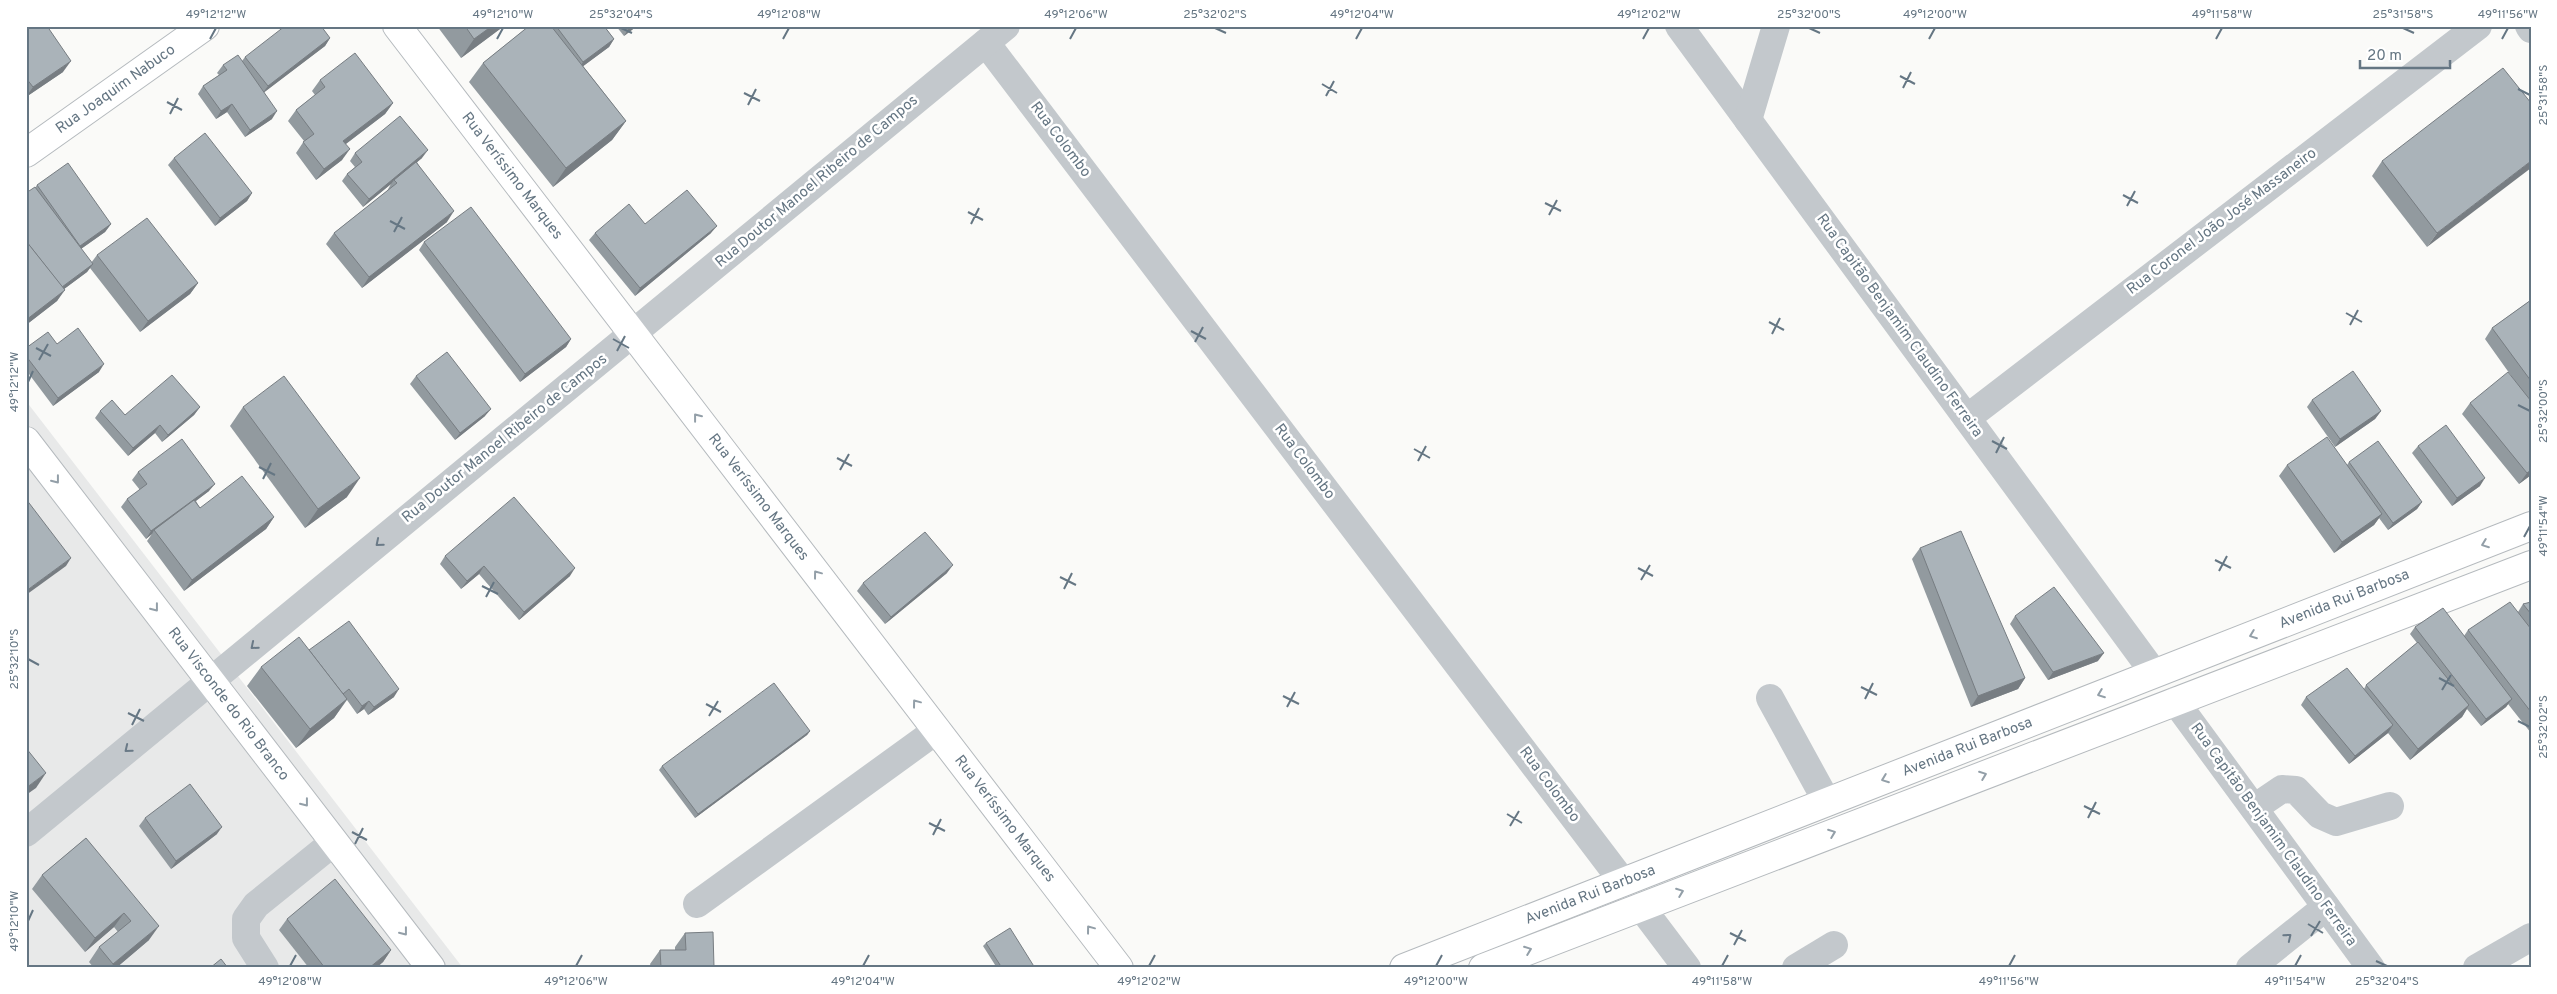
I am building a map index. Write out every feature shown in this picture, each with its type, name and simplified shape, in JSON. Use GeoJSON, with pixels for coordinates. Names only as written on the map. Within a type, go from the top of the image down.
{"type":"FeatureCollection","features":[{"type":"Feature","properties":{"kind":"main road","name":"Rua Joaquim Nabuco"},"geometry":{"type":"LineString","coordinates":[[26,153],[205,26]]}},
{"type":"Feature","properties":{"kind":"main road","name":"Rua Veríssimo Marques"},"geometry":{"type":"LineString","coordinates":[[397,26],[1120,968]]}},
{"type":"Feature","properties":{"kind":"main road","name":"Rua Visconde do Rio Branco"},"geometry":{"type":"LineString","coordinates":[[26,441],[431,968]]}},
{"type":"Feature","properties":{"kind":"main road","name":"Avenida Rui Barbosa"},"geometry":{"type":"LineString","coordinates":[[1404,968],[2531,526]]}},
{"type":"Feature","properties":{"kind":"main road","name":"Avenida Rui Barbosa"},"geometry":{"type":"LineString","coordinates":[[1483,968],[2531,565]]}},
{"type":"Feature","properties":{"kind":"street","name":"Rua Capitão Benjamim Claudino Ferreira"},"geometry":{"type":"LineString","coordinates":[[1679,26],[2154,673]]}},
{"type":"Feature","properties":{"kind":"street"},"geometry":{"type":"LineString","coordinates":[[1748,120],[1776,26]]}},
{"type":"Feature","properties":{"kind":"street","name":"Rua Coronel João José Massaneiro"},"geometry":{"type":"LineString","coordinates":[[1967,418],[2478,26]]}},
{"type":"Feature","properties":{"kind":"street","name":"Rua Doutor Manoel Ribeiro de Campos"},"geometry":{"type":"LineString","coordinates":[[26,833],[996,34]]}},
{"type":"Feature","properties":{"kind":"street","name":"Rua Colombo"},"geometry":{"type":"LineString","coordinates":[[996,34],[1622,882]]}},
{"type":"Feature","properties":{"kind":"street"},"geometry":{"type":"LineString","coordinates":[[1770,698],[1827,802]]}},
{"type":"Feature","properties":{"kind":"street","name":"Rua Capitão Benjamim Claudino Ferreira"},"geometry":{"type":"LineString","coordinates":[[2175,701],[2371,968]]}},
{"type":"Feature","properties":{"kind":"street"},"geometry":{"type":"LineString","coordinates":[[697,904],[937,730]]}},
{"type":"Feature","properties":{"kind":"street"},"geometry":{"type":"LineString","coordinates":[[2254,808],[2282,788],[2296,790],[2320,815],[2336,822],[2390,806]]}},
{"type":"Feature","properties":{"kind":"street"},"geometry":{"type":"LineString","coordinates":[[265,968],[246,938],[246,919],[256,906],[334,842]]}},
{"type":"Feature","properties":{"kind":"street"},"geometry":{"type":"LineString","coordinates":[[1641,907],[1687,968]]}},
{"type":"Feature","properties":{"kind":"street"},"geometry":{"type":"LineString","coordinates":[[2250,968],[2326,907]]}},
{"type":"Feature","properties":{"kind":"street"},"geometry":{"type":"LineString","coordinates":[[2477,968],[2531,937]]}},
{"type":"Feature","properties":{"kind":"street"},"geometry":{"type":"LineString","coordinates":[[1796,968],[1834,945]]}},
{"type":"Feature","properties":{"kind":"shaded area"},"geometry":{"type":"Polygon","coordinates":[[[26,401],[463,968],[26,968],[26,401]]]}},
{"type":"Feature","properties":{"kind":"building"},"geometry":{"type":"Polygon","coordinates":[[[26,26],[47,26],[71,61],[33,87],[26,78],[26,26]]]}},
{"type":"Feature","properties":{"kind":"building"},"geometry":{"type":"Polygon","coordinates":[[[285,26],[321,26],[330,38],[268,86],[245,57],[285,26]]]}},
{"type":"Feature","properties":{"kind":"building"},"geometry":{"type":"Polygon","coordinates":[[[465,26],[492,26],[474,39],[465,26]]]}},
{"type":"Feature","properties":{"kind":"building"},"geometry":{"type":"Polygon","coordinates":[[[529,26],[551,26],[626,121],[566,168],[483,63],[529,26]]]}},
{"type":"Feature","properties":{"kind":"building"},"geometry":{"type":"Polygon","coordinates":[[[556,26],[604,26],[614,39],[583,62],[556,26]]]}},
{"type":"Feature","properties":{"kind":"building"},"geometry":{"type":"Polygon","coordinates":[[[355,53],[393,103],[343,141],[350,149],[324,169],[303,142],[314,134],[296,110],[325,87],[320,80],[355,53]]]}},
{"type":"Feature","properties":{"kind":"building"},"geometry":{"type":"Polygon","coordinates":[[[238,55],[277,111],[250,130],[232,104],[221,111],[203,86],[227,70],[223,65],[238,55]]]}},
{"type":"Feature","properties":{"kind":"building"},"geometry":{"type":"Polygon","coordinates":[[[2503,68],[2531,103],[2531,161],[2437,233],[2382,161],[2503,68]]]}},
{"type":"Feature","properties":{"kind":"building"},"geometry":{"type":"Polygon","coordinates":[[[400,116],[428,150],[369,199],[347,174],[362,162],[355,153],[400,116]]]}},
{"type":"Feature","properties":{"kind":"building"},"geometry":{"type":"Polygon","coordinates":[[[205,133],[252,193],[220,218],[174,158],[205,133]]]}},
{"type":"Feature","properties":{"kind":"building"},"geometry":{"type":"Polygon","coordinates":[[[416,162],[454,211],[369,277],[334,233],[397,183],[394,180],[416,162]]]}},
{"type":"Feature","properties":{"kind":"building"},"geometry":{"type":"Polygon","coordinates":[[[68,163],[111,224],[80,246],[37,185],[68,163]]]}},
{"type":"Feature","properties":{"kind":"building"},"geometry":{"type":"Polygon","coordinates":[[[35,187],[93,264],[62,287],[26,241],[26,193],[35,187]]]}},
{"type":"Feature","properties":{"kind":"building"},"geometry":{"type":"Polygon","coordinates":[[[687,190],[717,226],[640,288],[595,233],[629,204],[645,224],[687,190]]]}},
{"type":"Feature","properties":{"kind":"building"},"geometry":{"type":"Polygon","coordinates":[[[471,207],[571,339],[525,374],[424,242],[471,207]]]}},
{"type":"Feature","properties":{"kind":"building"},"geometry":{"type":"Polygon","coordinates":[[[147,218],[198,283],[148,321],[97,255],[147,218]]]}},
{"type":"Feature","properties":{"kind":"building"},"geometry":{"type":"Polygon","coordinates":[[[26,241],[65,290],[26,320],[26,241]]]}},
{"type":"Feature","properties":{"kind":"building"},"geometry":{"type":"Polygon","coordinates":[[[2531,300],[2531,381],[2492,328],[2531,300]]]}},
{"type":"Feature","properties":{"kind":"building"},"geometry":{"type":"Polygon","coordinates":[[[78,328],[104,364],[58,398],[26,356],[26,348],[48,332],[57,344],[78,328]]]}},
{"type":"Feature","properties":{"kind":"building"},"geometry":{"type":"Polygon","coordinates":[[[447,352],[491,409],[460,433],[416,376],[447,352]]]}},
{"type":"Feature","properties":{"kind":"building"},"geometry":{"type":"Polygon","coordinates":[[[2353,371],[2381,411],[2340,439],[2312,400],[2353,371]]]}},
{"type":"Feature","properties":{"kind":"building"},"geometry":{"type":"Polygon","coordinates":[[[2508,372],[2531,401],[2531,470],[2527,473],[2470,403],[2508,372]]]}},
{"type":"Feature","properties":{"kind":"building"},"geometry":{"type":"Polygon","coordinates":[[[172,375],[200,407],[168,435],[160,425],[133,448],[100,411],[112,400],[125,415],[172,375]]]}},
{"type":"Feature","properties":{"kind":"building"},"geometry":{"type":"Polygon","coordinates":[[[284,376],[360,478],[318,509],[243,407],[284,376]]]}},
{"type":"Feature","properties":{"kind":"building"},"geometry":{"type":"Polygon","coordinates":[[[2446,425],[2485,478],[2457,498],[2418,446],[2446,425]]]}},
{"type":"Feature","properties":{"kind":"building"},"geometry":{"type":"Polygon","coordinates":[[[2327,437],[2382,514],[2342,542],[2287,465],[2327,437]]]}},
{"type":"Feature","properties":{"kind":"building"},"geometry":{"type":"Polygon","coordinates":[[[182,439],[215,484],[151,531],[127,499],[147,484],[138,472],[182,439]]]}},
{"type":"Feature","properties":{"kind":"building"},"geometry":{"type":"Polygon","coordinates":[[[2378,441],[2422,502],[2393,523],[2349,462],[2378,441]]]}},
{"type":"Feature","properties":{"kind":"building"},"geometry":{"type":"Polygon","coordinates":[[[242,476],[274,517],[192,580],[154,530],[194,500],[200,508],[242,476]]]}},
{"type":"Feature","properties":{"kind":"building"},"geometry":{"type":"Polygon","coordinates":[[[514,497],[575,568],[524,612],[484,566],[467,581],[445,556],[514,497]]]}},
{"type":"Feature","properties":{"kind":"building"},"geometry":{"type":"Polygon","coordinates":[[[26,499],[71,558],[26,591],[26,499]]]}},
{"type":"Feature","properties":{"kind":"building"},"geometry":{"type":"Polygon","coordinates":[[[1961,531],[2025,678],[1978,696],[1920,548],[1961,531]]]}},
{"type":"Feature","properties":{"kind":"building"},"geometry":{"type":"Polygon","coordinates":[[[925,532],[953,565],[891,617],[863,583],[925,532]]]}},
{"type":"Feature","properties":{"kind":"building"},"geometry":{"type":"Polygon","coordinates":[[[2054,587],[2104,653],[2053,672],[2015,616],[2054,587]]]}},
{"type":"Feature","properties":{"kind":"building"},"geometry":{"type":"Polygon","coordinates":[[[2510,602],[2531,629],[2531,712],[2468,630],[2510,602]]]}},
{"type":"Feature","properties":{"kind":"building"},"geometry":{"type":"Polygon","coordinates":[[[2531,602],[2531,614],[2523,604],[2531,602]]]}},
{"type":"Feature","properties":{"kind":"building"},"geometry":{"type":"Polygon","coordinates":[[[2443,608],[2512,699],[2486,719],[2415,627],[2443,608]]]}},
{"type":"Feature","properties":{"kind":"building"},"geometry":{"type":"Polygon","coordinates":[[[349,621],[399,689],[374,707],[369,701],[362,706],[349,689],[343,694],[309,650],[349,621]]]}},
{"type":"Feature","properties":{"kind":"building"},"geometry":{"type":"Polygon","coordinates":[[[299,637],[347,699],[310,729],[261,667],[299,637]]]}},
{"type":"Feature","properties":{"kind":"building"},"geometry":{"type":"Polygon","coordinates":[[[2418,642],[2469,705],[2418,749],[2366,685],[2418,642]]]}},
{"type":"Feature","properties":{"kind":"building"},"geometry":{"type":"Polygon","coordinates":[[[2347,668],[2393,725],[2355,756],[2306,697],[2347,668]]]}},
{"type":"Feature","properties":{"kind":"building"},"geometry":{"type":"Polygon","coordinates":[[[774,683],[810,731],[698,814],[662,766],[774,683]]]}},
{"type":"Feature","properties":{"kind":"building"},"geometry":{"type":"Polygon","coordinates":[[[26,748],[46,773],[26,788],[26,748]]]}},
{"type":"Feature","properties":{"kind":"building"},"geometry":{"type":"Polygon","coordinates":[[[190,784],[222,827],[176,861],[145,818],[190,784]]]}},
{"type":"Feature","properties":{"kind":"building"},"geometry":{"type":"Polygon","coordinates":[[[86,838],[159,926],[113,964],[99,947],[131,921],[124,913],[95,938],[42,875],[86,838]]]}},
{"type":"Feature","properties":{"kind":"building"},"geometry":{"type":"Polygon","coordinates":[[[335,879],[391,950],[369,968],[325,968],[287,919],[335,879]]]}},
{"type":"Feature","properties":{"kind":"building"},"geometry":{"type":"Polygon","coordinates":[[[1010,928],[1035,968],[1002,968],[986,943],[1010,928]]]}},
{"type":"Feature","properties":{"kind":"building"},"geometry":{"type":"Polygon","coordinates":[[[713,932],[714,967],[635,968],[661,967],[660,950],[686,950],[685,933],[713,932]]]}},
{"type":"Feature","properties":{"kind":"building"},"geometry":{"type":"Polygon","coordinates":[[[221,959],[228,968],[210,968],[221,959]]]}}]}
